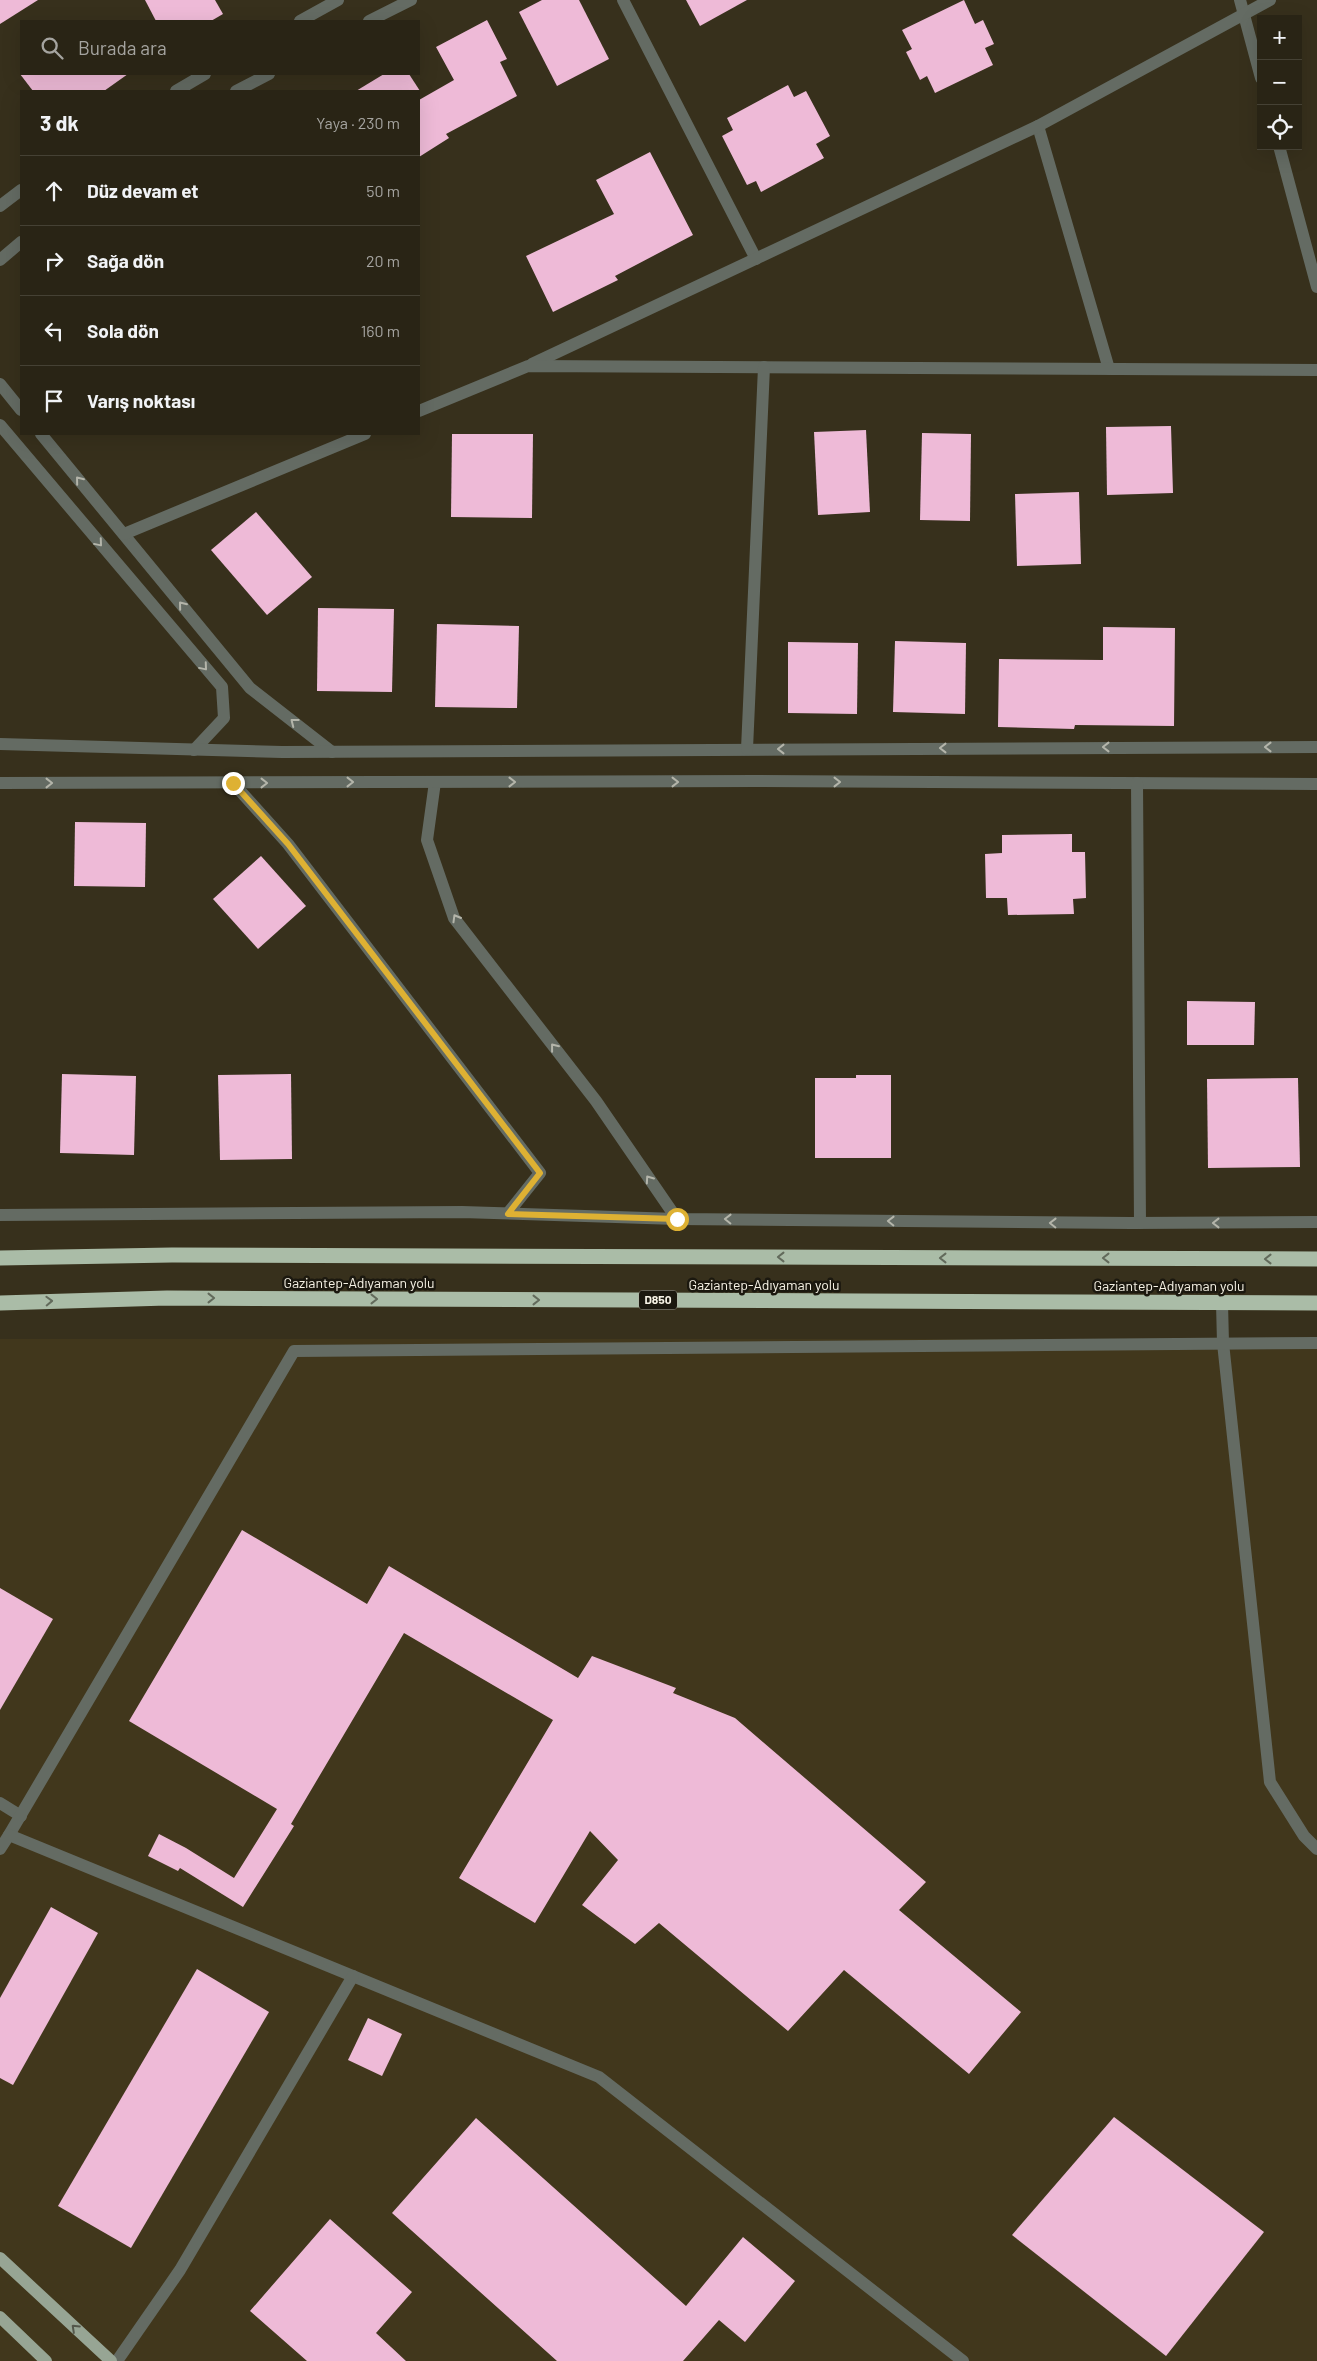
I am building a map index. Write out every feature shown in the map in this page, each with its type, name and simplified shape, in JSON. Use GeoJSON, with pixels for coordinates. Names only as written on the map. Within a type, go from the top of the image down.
{"type":"FeatureCollection","features":[{"type":"Feature","properties":{"kind":"highway","name":"Gaziantep-Adıyaman yolu"},"geometry":{"type":"LineString","coordinates":[[0,1258],[181,1255],[1317,1259]]}},
{"type":"Feature","properties":{"kind":"highway","name":"Gaziantep-Adıyaman yolu"},"geometry":{"type":"LineString","coordinates":[[0,1302],[177,1298],[1317,1303]]}},
{"type":"Feature","properties":{"kind":"main road"},"geometry":{"type":"LineString","coordinates":[[0,2258],[111,2361]]}},
{"type":"Feature","properties":{"kind":"main road"},"geometry":{"type":"LineString","coordinates":[[0,2317],[46,2361]]}},
{"type":"Feature","properties":{"kind":"street"},"geometry":{"type":"LineString","coordinates":[[302,20],[338,0]]}},
{"type":"Feature","properties":{"kind":"street"},"geometry":{"type":"LineString","coordinates":[[371,20],[411,0]]}},
{"type":"Feature","properties":{"kind":"street"},"geometry":{"type":"LineString","coordinates":[[623,0],[756,259]]}},
{"type":"Feature","properties":{"kind":"street"},"geometry":{"type":"LineString","coordinates":[[1240,0],[1257,63]]}},
{"type":"Feature","properties":{"kind":"street"},"geometry":{"type":"LineString","coordinates":[[420,411],[528,366],[1038,126],[1270,0]]}},
{"type":"Feature","properties":{"kind":"street"},"geometry":{"type":"LineString","coordinates":[[178,90],[203,75]]}},
{"type":"Feature","properties":{"kind":"street"},"geometry":{"type":"LineString","coordinates":[[238,90],[267,75]]}},
{"type":"Feature","properties":{"kind":"street"},"geometry":{"type":"LineString","coordinates":[[1038,126],[1108,369]]}},
{"type":"Feature","properties":{"kind":"street"},"geometry":{"type":"LineString","coordinates":[[1280,150],[1317,288]]}},
{"type":"Feature","properties":{"kind":"street"},"geometry":{"type":"LineString","coordinates":[[0,206],[20,191]]}},
{"type":"Feature","properties":{"kind":"street"},"geometry":{"type":"LineString","coordinates":[[0,260],[20,243]]}},
{"type":"Feature","properties":{"kind":"street"},"geometry":{"type":"LineString","coordinates":[[528,366],[1317,370]]}},
{"type":"Feature","properties":{"kind":"street"},"geometry":{"type":"LineString","coordinates":[[747,749],[764,367]]}},
{"type":"Feature","properties":{"kind":"street"},"geometry":{"type":"LineString","coordinates":[[0,384],[20,409]]}},
{"type":"Feature","properties":{"kind":"street"},"geometry":{"type":"LineString","coordinates":[[0,425],[222,687],[224,718],[194,750]]}},
{"type":"Feature","properties":{"kind":"street"},"geometry":{"type":"LineString","coordinates":[[42,435],[250,688],[332,752]]}},
{"type":"Feature","properties":{"kind":"street"},"geometry":{"type":"LineString","coordinates":[[124,534],[363,435]]}},
{"type":"Feature","properties":{"kind":"street"},"geometry":{"type":"LineString","coordinates":[[0,744],[332,752],[1317,747]]}},
{"type":"Feature","properties":{"kind":"street"},"geometry":{"type":"LineString","coordinates":[[435,782],[427,840],[454,918],[596,1101],[677,1219]]}},
{"type":"Feature","properties":{"kind":"street"},"geometry":{"type":"LineString","coordinates":[[0,783],[1317,784]]}},
{"type":"Feature","properties":{"kind":"street"},"geometry":{"type":"LineString","coordinates":[[233,783],[288,844],[540,1173],[508,1214]]}},
{"type":"Feature","properties":{"kind":"street"},"geometry":{"type":"LineString","coordinates":[[1136,783],[1140,1223]]}},
{"type":"Feature","properties":{"kind":"street"},"geometry":{"type":"LineString","coordinates":[[0,1214],[462,1212],[677,1219],[1140,1223],[1317,1222]]}},
{"type":"Feature","properties":{"kind":"street"},"geometry":{"type":"LineString","coordinates":[[1222,1303],[1223,1343],[1270,1782],[1304,1836],[1317,1849]]}},
{"type":"Feature","properties":{"kind":"street"},"geometry":{"type":"LineString","coordinates":[[0,1849],[294,1351],[1317,1343]]}},
{"type":"Feature","properties":{"kind":"street"},"geometry":{"type":"LineString","coordinates":[[0,1803],[21,1816]]}},
{"type":"Feature","properties":{"kind":"street"},"geometry":{"type":"LineString","coordinates":[[9,1835],[600,2077],[963,2361]]}},
{"type":"Feature","properties":{"kind":"street"},"geometry":{"type":"LineString","coordinates":[[118,2361],[180,2270],[353,1976]]}},
{"type":"Feature","properties":{"kind":"shaded area"},"geometry":{"type":"Polygon","coordinates":[[[0,1339],[1317,1339],[1317,2361],[0,2361],[0,1339]]]}},
{"type":"Feature","properties":{"kind":"building"},"geometry":{"type":"Polygon","coordinates":[[[0,0],[38,0],[0,24],[0,0]]]}},
{"type":"Feature","properties":{"kind":"building"},"geometry":{"type":"Polygon","coordinates":[[[145,0],[215,0],[223,14],[213,20],[155,20],[145,0]]]}},
{"type":"Feature","properties":{"kind":"building"},"geometry":{"type":"Polygon","coordinates":[[[542,0],[579,0],[609,59],[557,86],[519,12],[542,0]]]}},
{"type":"Feature","properties":{"kind":"building"},"geometry":{"type":"Polygon","coordinates":[[[686,0],[747,0],[700,26],[686,0]]]}},
{"type":"Feature","properties":{"kind":"building"},"geometry":{"type":"Polygon","coordinates":[[[964,0],[975,24],[983,20],[994,44],[985,48],[993,65],[935,93],[927,76],[920,80],[906,52],[912,49],[902,30],[964,0]]]}},
{"type":"Feature","properties":{"kind":"building"},"geometry":{"type":"Polygon","coordinates":[[[487,20],[507,59],[500,62],[517,96],[446,134],[449,138],[420,156],[420,99],[454,80],[436,47],[487,20]]]}},
{"type":"Feature","properties":{"kind":"building"},"geometry":{"type":"Polygon","coordinates":[[[21,75],[127,75],[105,90],[32,90],[21,75]]]}},
{"type":"Feature","properties":{"kind":"building"},"geometry":{"type":"Polygon","coordinates":[[[382,75],[410,75],[419,90],[358,90],[382,75]]]}},
{"type":"Feature","properties":{"kind":"building"},"geometry":{"type":"Polygon","coordinates":[[[788,85],[794,97],[806,91],[830,136],[816,144],[824,158],[761,192],[756,181],[747,185],[722,136],[733,130],[727,118],[788,85]]]}},
{"type":"Feature","properties":{"kind":"building"},"geometry":{"type":"Polygon","coordinates":[[[650,152],[693,235],[615,276],[618,280],[553,312],[526,256],[614,214],[596,180],[650,152]]]}},
{"type":"Feature","properties":{"kind":"building"},"geometry":{"type":"Polygon","coordinates":[[[1171,426],[1173,493],[1107,495],[1106,427],[1171,426]]]}},
{"type":"Feature","properties":{"kind":"building"},"geometry":{"type":"Polygon","coordinates":[[[866,430],[870,512],[818,515],[814,432],[866,430]]]}},
{"type":"Feature","properties":{"kind":"building"},"geometry":{"type":"Polygon","coordinates":[[[922,433],[971,434],[970,521],[920,520],[922,433]]]}},
{"type":"Feature","properties":{"kind":"building"},"geometry":{"type":"Polygon","coordinates":[[[452,434],[533,434],[532,518],[451,517],[452,434]]]}},
{"type":"Feature","properties":{"kind":"building"},"geometry":{"type":"Polygon","coordinates":[[[1079,492],[1081,564],[1017,566],[1015,494],[1079,492]]]}},
{"type":"Feature","properties":{"kind":"building"},"geometry":{"type":"Polygon","coordinates":[[[256,512],[312,577],[267,615],[211,550],[256,512]]]}},
{"type":"Feature","properties":{"kind":"building"},"geometry":{"type":"Polygon","coordinates":[[[318,608],[394,609],[392,692],[317,691],[318,608]]]}},
{"type":"Feature","properties":{"kind":"building"},"geometry":{"type":"Polygon","coordinates":[[[437,624],[519,626],[517,708],[435,707],[437,624]]]}},
{"type":"Feature","properties":{"kind":"building"},"geometry":{"type":"Polygon","coordinates":[[[1103,627],[1175,628],[1174,726],[1075,725],[1074,729],[998,727],[999,659],[1103,660],[1103,627]]]}},
{"type":"Feature","properties":{"kind":"building"},"geometry":{"type":"Polygon","coordinates":[[[895,641],[966,643],[965,714],[893,712],[895,641]]]}},
{"type":"Feature","properties":{"kind":"building"},"geometry":{"type":"Polygon","coordinates":[[[788,642],[858,643],[857,714],[788,713],[788,642]]]}},
{"type":"Feature","properties":{"kind":"building"},"geometry":{"type":"Polygon","coordinates":[[[75,822],[146,823],[145,887],[74,886],[75,822]]]}},
{"type":"Feature","properties":{"kind":"building"},"geometry":{"type":"Polygon","coordinates":[[[1072,834],[1072,852],[1085,852],[1086,898],[1073,899],[1074,914],[1008,915],[1007,898],[986,898],[985,854],[1002,853],[1002,835],[1072,834]]]}},
{"type":"Feature","properties":{"kind":"building"},"geometry":{"type":"Polygon","coordinates":[[[261,856],[306,906],[258,949],[213,899],[261,856]]]}},
{"type":"Feature","properties":{"kind":"building"},"geometry":{"type":"Polygon","coordinates":[[[1187,1001],[1255,1002],[1254,1045],[1187,1045],[1187,1001]]]}},
{"type":"Feature","properties":{"kind":"building"},"geometry":{"type":"Polygon","coordinates":[[[62,1074],[136,1076],[134,1155],[60,1153],[62,1074]]]}},
{"type":"Feature","properties":{"kind":"building"},"geometry":{"type":"Polygon","coordinates":[[[291,1074],[292,1159],[220,1160],[218,1075],[291,1074]]]}},
{"type":"Feature","properties":{"kind":"building"},"geometry":{"type":"Polygon","coordinates":[[[856,1075],[891,1075],[891,1158],[815,1158],[815,1078],[856,1078],[856,1075]]]}},
{"type":"Feature","properties":{"kind":"building"},"geometry":{"type":"Polygon","coordinates":[[[1298,1078],[1300,1167],[1208,1168],[1207,1079],[1298,1078]]]}},
{"type":"Feature","properties":{"kind":"building"},"geometry":{"type":"Polygon","coordinates":[[[242,1530],[367,1604],[389,1566],[578,1678],[592,1656],[676,1688],[673,1693],[735,1718],[926,1882],[899,1910],[1021,2012],[969,2074],[844,1970],[788,2031],[659,1923],[635,1944],[582,1905],[618,1860],[590,1831],[535,1923],[459,1878],[553,1720],[404,1633],[291,1824],[294,1826],[243,1907],[180,1868],[178,1871],[148,1856],[159,1834],[186,1848],[234,1878],[277,1809],[129,1721],[242,1530]]]}},
{"type":"Feature","properties":{"kind":"building"},"geometry":{"type":"Polygon","coordinates":[[[0,1588],[53,1619],[0,1710],[0,1588]]]}},
{"type":"Feature","properties":{"kind":"building"},"geometry":{"type":"Polygon","coordinates":[[[51,1907],[98,1933],[13,2085],[0,2078],[0,1998],[51,1907]]]}},
{"type":"Feature","properties":{"kind":"building"},"geometry":{"type":"Polygon","coordinates":[[[197,1969],[269,2012],[131,2248],[58,2206],[197,1969]]]}},
{"type":"Feature","properties":{"kind":"building"},"geometry":{"type":"Polygon","coordinates":[[[368,2018],[402,2034],[382,2076],[348,2060],[368,2018]]]}},
{"type":"Feature","properties":{"kind":"building"},"geometry":{"type":"Polygon","coordinates":[[[1114,2117],[1264,2232],[1166,2356],[1012,2235],[1114,2117]]]}},
{"type":"Feature","properties":{"kind":"building"},"geometry":{"type":"Polygon","coordinates":[[[476,2118],[686,2306],[743,2237],[795,2281],[745,2342],[719,2320],[683,2361],[557,2361],[392,2213],[476,2118]]]}},
{"type":"Feature","properties":{"kind":"building"},"geometry":{"type":"Polygon","coordinates":[[[330,2219],[412,2292],[376,2333],[406,2361],[307,2361],[250,2311],[330,2219]]]}},
{"type":"Feature","properties":{"kind":"route"},"geometry":{"type":"LineString","coordinates":[[233,783],[288,844],[540,1173],[508,1214],[677,1219]]}}]}
